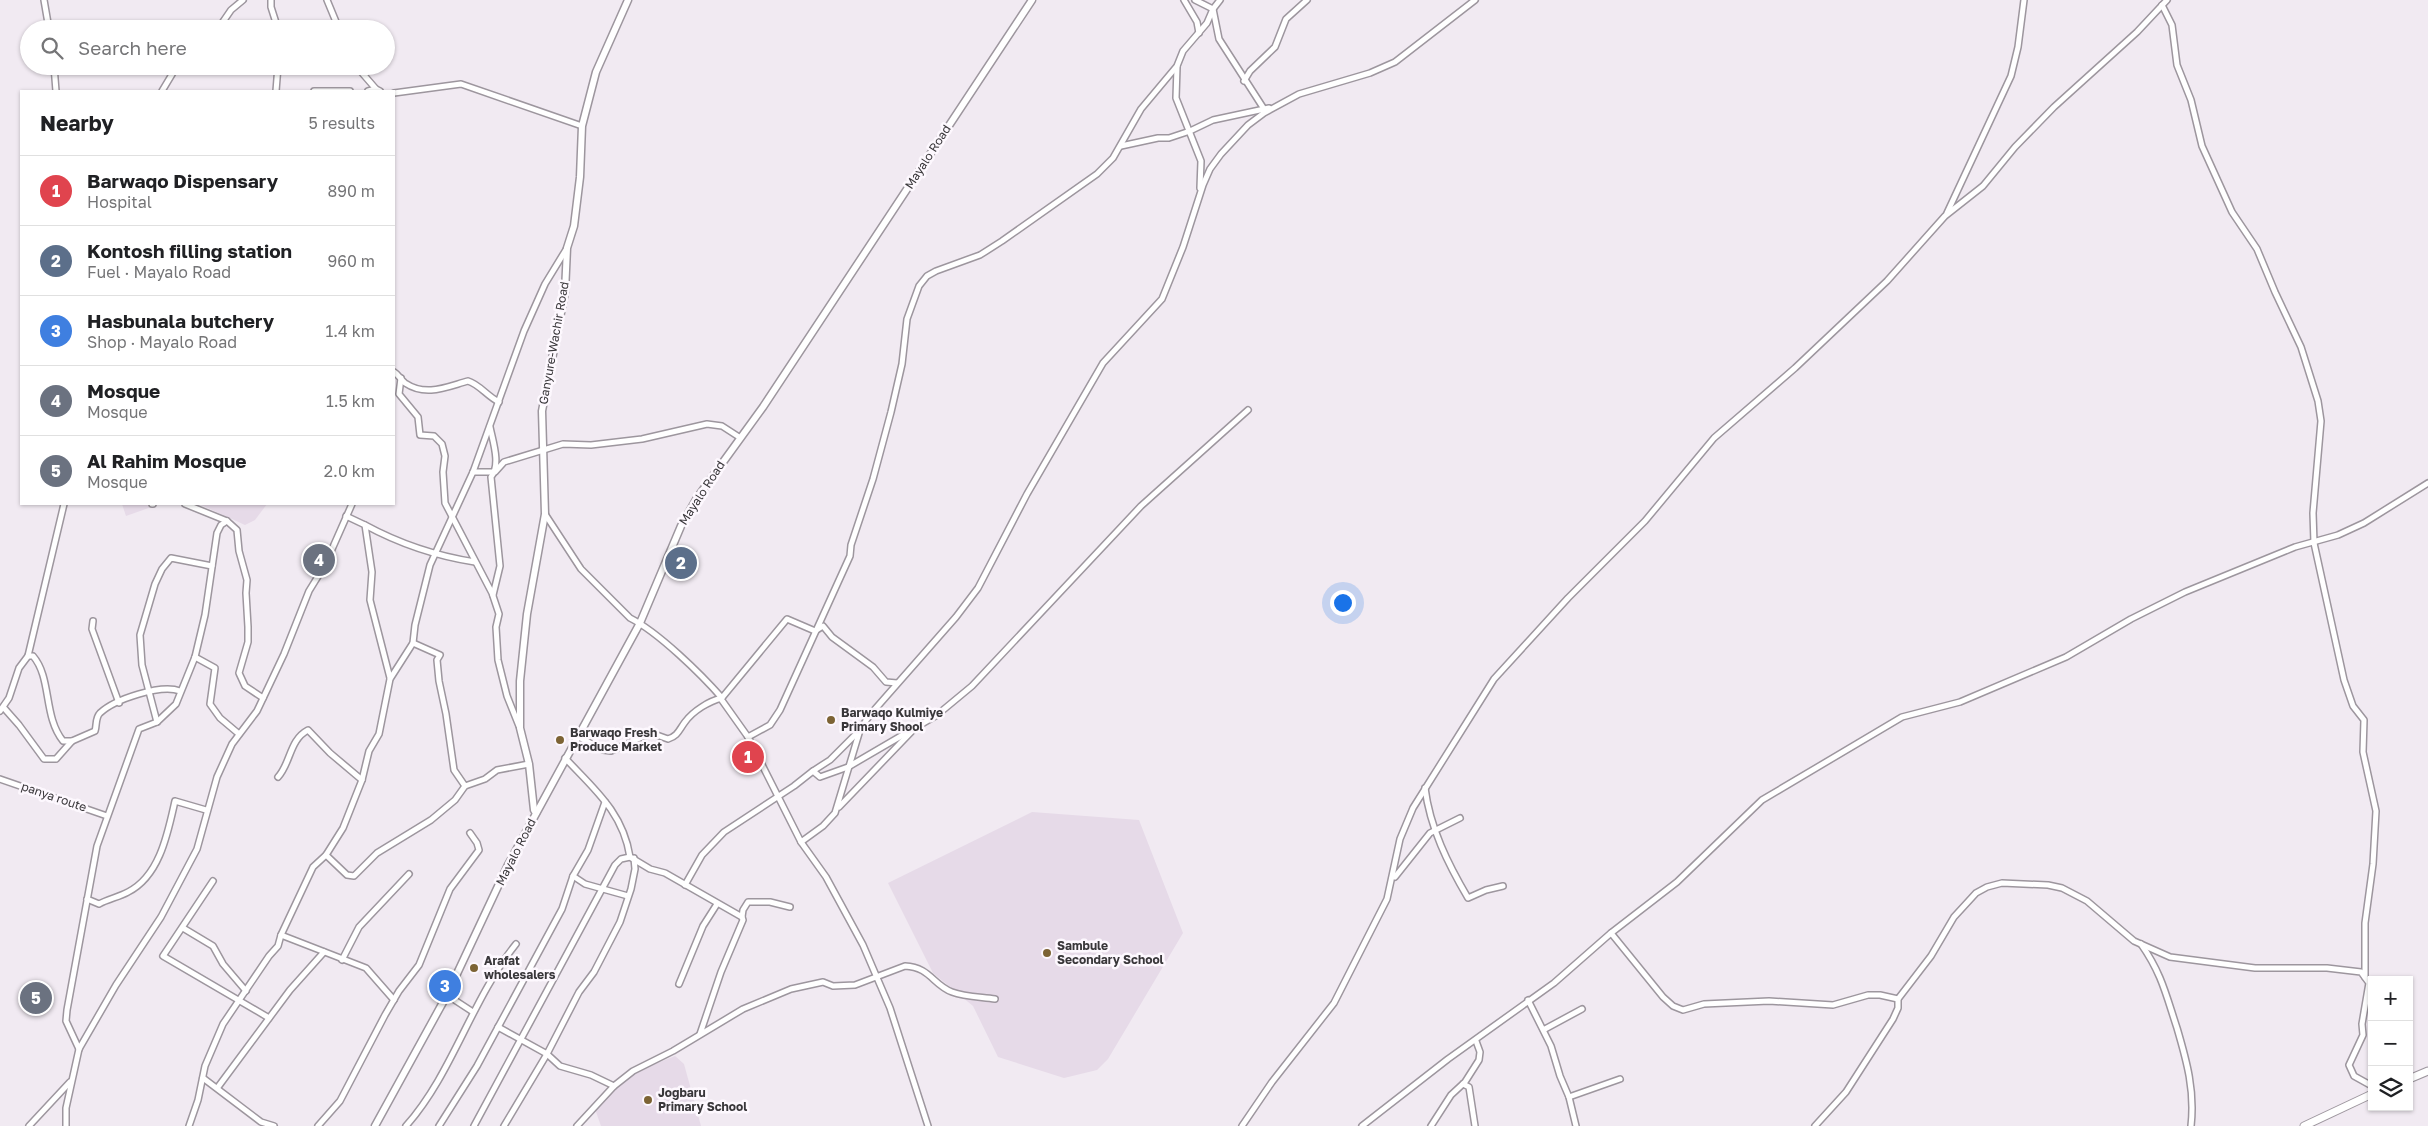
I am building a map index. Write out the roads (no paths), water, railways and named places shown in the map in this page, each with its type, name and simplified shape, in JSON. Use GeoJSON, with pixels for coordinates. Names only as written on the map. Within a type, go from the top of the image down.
{"type":"FeatureCollection","features":[{"type":"Feature","properties":{"kind":"main road"},"geometry":{"type":"LineString","coordinates":[[2413,1077],[2428,1071]]}},
{"type":"Feature","properties":{"kind":"main road"},"geometry":{"type":"LineString","coordinates":[[2304,1126],[2368,1096]]}},
{"type":"Feature","properties":{"kind":"street"},"geometry":{"type":"LineString","coordinates":[[44,0],[47,20]]}},
{"type":"Feature","properties":{"kind":"street"},"geometry":{"type":"LineString","coordinates":[[224,20],[230,10],[243,0]]}},
{"type":"Feature","properties":{"kind":"street"},"geometry":{"type":"LineString","coordinates":[[271,0],[275,20]]}},
{"type":"Feature","properties":{"kind":"street"},"geometry":{"type":"LineString","coordinates":[[327,0],[335,20]]}},
{"type":"Feature","properties":{"kind":"street","name":"Ganyure-Wachir Road"},"geometry":{"type":"LineString","coordinates":[[536,813],[534,810],[529,764],[520,728],[522,645],[544,514],[542,411],[565,292],[567,248],[574,226],[580,177],[582,126],[596,72],[628,0]]}},
{"type":"Feature","properties":{"kind":"street","name":"Mayalo Road"},"geometry":{"type":"LineString","coordinates":[[375,1126],[447,995],[508,864],[640,623],[681,526],[697,498],[739,437],[763,407],[1032,0]]}},
{"type":"Feature","properties":{"kind":"street"},"geometry":{"type":"LineString","coordinates":[[1184,0],[1197,22],[1199,32]]}},
{"type":"Feature","properties":{"kind":"street"},"geometry":{"type":"LineString","coordinates":[[1195,0],[1213,8]]}},
{"type":"Feature","properties":{"kind":"street"},"geometry":{"type":"LineString","coordinates":[[748,737],[770,725],[776,718],[814,631],[850,556],[851,545],[873,479],[891,412],[902,364],[907,319],[919,286],[927,276],[936,271],[987,250],[1051,205],[1070,195],[1097,174],[1121,146],[1141,109],[1177,66],[1183,51],[1207,23],[1213,8],[1220,0]]}},
{"type":"Feature","properties":{"kind":"street"},"geometry":{"type":"LineString","coordinates":[[1244,81],[1250,71],[1275,47],[1286,19],[1307,0]]}},
{"type":"Feature","properties":{"kind":"street"},"geometry":{"type":"LineString","coordinates":[[685,885],[702,855],[724,832],[830,760],[860,730],[869,716],[956,617],[978,588],[1027,494],[1103,363],[1162,299],[1210,169],[1221,154],[1248,125],[1273,108],[1299,94],[1370,73],[1395,62],[1475,0]]}},
{"type":"Feature","properties":{"kind":"street"},"geometry":{"type":"LineString","coordinates":[[1946,216],[2011,76],[2018,47],[2024,0]]}},
{"type":"Feature","properties":{"kind":"street"},"geometry":{"type":"LineString","coordinates":[[1242,1126],[1272,1082],[1334,1003],[1384,905],[1393,880],[1406,821],[1486,690],[1525,644],[1645,521],[1714,438],[1795,368],[1887,281],[1946,216],[1983,186],[2015,147],[2054,107],[2137,32],[2167,0]]}},
{"type":"Feature","properties":{"kind":"street"},"geometry":{"type":"LineString","coordinates":[[2162,5],[2170,19],[2178,65],[2191,100],[2202,146],[2232,212],[2257,249],[2301,347],[2318,401],[2321,421],[2313,513],[2314,542],[2344,680],[2353,706],[2364,720],[2363,752],[2376,812],[2373,864],[2365,923],[2365,977]]}},
{"type":"Feature","properties":{"kind":"street"},"geometry":{"type":"LineString","coordinates":[[1213,8],[1219,40],[1264,109]]}},
{"type":"Feature","properties":{"kind":"street"},"geometry":{"type":"LineString","coordinates":[[1177,66],[1176,98],[1201,161],[1199,202]]}},
{"type":"Feature","properties":{"kind":"street"},"geometry":{"type":"LineString","coordinates":[[55,75],[56,90]]}},
{"type":"Feature","properties":{"kind":"street"},"geometry":{"type":"LineString","coordinates":[[163,90],[172,75]]}},
{"type":"Feature","properties":{"kind":"street"},"geometry":{"type":"LineString","coordinates":[[276,90],[277,75]]}},
{"type":"Feature","properties":{"kind":"street"},"geometry":{"type":"LineString","coordinates":[[364,75],[378,90]]}},
{"type":"Feature","properties":{"kind":"street"},"geometry":{"type":"LineString","coordinates":[[395,94],[461,84],[582,126]]}},
{"type":"Feature","properties":{"kind":"street"},"geometry":{"type":"LineString","coordinates":[[1121,146],[1158,138],[1169,138],[1190,132],[1213,120],[1273,108]]}},
{"type":"Feature","properties":{"kind":"street"},"geometry":{"type":"LineString","coordinates":[[189,1126],[198,1100],[205,1066],[223,1024],[241,1000],[268,956],[278,946],[281,935],[313,867],[326,855],[343,828],[362,780],[369,751],[379,734],[390,679],[413,642],[415,625],[434,555],[473,472],[524,331],[545,284],[567,248]]}},
{"type":"Feature","properties":{"kind":"street"},"geometry":{"type":"LineString","coordinates":[[395,373],[405,383],[420,390],[430,391],[448,388],[468,381],[473,382],[492,399],[499,402]]}},
{"type":"Feature","properties":{"kind":"street"},"geometry":{"type":"LineString","coordinates":[[401,378],[400,394],[418,417],[420,435],[434,436],[442,444],[445,456],[443,472],[445,503],[493,596],[499,614],[496,628],[498,660],[507,696],[520,728]]}},
{"type":"Feature","properties":{"kind":"street"},"geometry":{"type":"LineString","coordinates":[[813,771],[820,777],[848,766],[937,715],[972,686],[1116,531],[1174,474],[1248,410]]}},
{"type":"Feature","properties":{"kind":"street"},"geometry":{"type":"LineString","coordinates":[[493,596],[500,566],[491,477],[504,462],[563,444],[591,445],[642,439],[706,424],[722,426],[739,437]]}},
{"type":"Feature","properties":{"kind":"street"},"geometry":{"type":"LineString","coordinates":[[490,426],[496,472]]}},
{"type":"Feature","properties":{"kind":"street"},"geometry":{"type":"LineString","coordinates":[[473,472],[496,472]]}},
{"type":"Feature","properties":{"kind":"street"},"geometry":{"type":"LineString","coordinates":[[1362,1126],[1448,1059],[1476,1041],[1528,1000],[1554,983],[1611,933],[1677,882],[1762,800],[1902,717],[1948,706],[2066,657],[2131,619],[2185,592],[2295,547],[2308,542],[2314,542],[2364,523],[2428,483]]}},
{"type":"Feature","properties":{"kind":"street"},"geometry":{"type":"LineString","coordinates":[[64,505],[28,656],[19,668],[2,709],[20,725],[44,759],[56,759],[72,742],[92,733],[99,713],[150,691],[171,688],[180,691]]}},
{"type":"Feature","properties":{"kind":"street"},"geometry":{"type":"LineString","coordinates":[[187,505],[227,521],[237,530],[238,551],[248,580],[246,593],[248,642],[239,673],[245,686],[263,698]]}},
{"type":"Feature","properties":{"kind":"street"},"geometry":{"type":"LineString","coordinates":[[66,1126],[66,1108],[79,1049],[174,893],[197,849],[202,836],[206,810],[217,777],[240,734],[257,711],[284,654],[309,591],[325,565],[352,505]]}},
{"type":"Feature","properties":{"kind":"street"},"geometry":{"type":"LineString","coordinates":[[544,514],[581,569],[630,618],[640,623],[722,698],[748,737],[802,842],[826,877],[841,904],[877,978],[890,1008],[928,1126]]}},
{"type":"Feature","properties":{"kind":"street"},"geometry":{"type":"LineString","coordinates":[[346,516],[388,538],[434,555],[475,562]]}},
{"type":"Feature","properties":{"kind":"street"},"geometry":{"type":"LineString","coordinates":[[79,1049],[66,1021],[66,1016],[97,846],[139,729],[157,722],[176,704],[195,657],[200,640],[217,533],[221,525],[227,521]]}},
{"type":"Feature","properties":{"kind":"street"},"geometry":{"type":"LineString","coordinates":[[365,525],[372,572],[370,600],[390,679]]}},
{"type":"Feature","properties":{"kind":"street"},"geometry":{"type":"LineString","coordinates":[[157,722],[142,666],[140,635],[162,569],[168,560],[175,557],[212,566]]}},
{"type":"Feature","properties":{"kind":"street"},"geometry":{"type":"LineString","coordinates":[[577,736],[607,751],[616,749],[651,733],[668,739],[678,734],[684,723],[694,712],[712,700],[722,698],[787,619],[814,631]]}},
{"type":"Feature","properties":{"kind":"street"},"geometry":{"type":"LineString","coordinates":[[94,621],[92,629],[119,703]]}},
{"type":"Feature","properties":{"kind":"street"},"geometry":{"type":"LineString","coordinates":[[814,631],[823,626],[832,637],[873,667],[886,682],[897,683]]}},
{"type":"Feature","properties":{"kind":"street"},"geometry":{"type":"LineString","coordinates":[[413,642],[440,655],[437,660],[439,681],[454,770],[464,786]]}},
{"type":"Feature","properties":{"kind":"street"},"geometry":{"type":"LineString","coordinates":[[28,656],[33,656],[42,671],[55,729],[63,741],[72,742]]}},
{"type":"Feature","properties":{"kind":"street"},"geometry":{"type":"LineString","coordinates":[[195,657],[215,668],[210,704],[220,718],[240,734]]}},
{"type":"Feature","properties":{"kind":"street"},"geometry":{"type":"LineString","coordinates":[[802,842],[823,826],[838,807],[915,727]]}},
{"type":"Feature","properties":{"kind":"street"},"geometry":{"type":"LineString","coordinates":[[278,777],[284,771],[291,747],[308,730],[330,753],[362,780]]}},
{"type":"Feature","properties":{"kind":"street"},"geometry":{"type":"LineString","coordinates":[[838,807],[848,766],[860,730]]}},
{"type":"Feature","properties":{"kind":"street"},"geometry":{"type":"LineString","coordinates":[[504,1126],[547,1054],[565,1015],[598,965],[620,922],[635,869],[621,824],[595,786],[565,758]]}},
{"type":"Feature","properties":{"kind":"street"},"geometry":{"type":"LineString","coordinates":[[326,855],[347,875],[354,876],[377,853],[431,820],[455,800],[464,786],[485,779],[497,770],[529,764]]}},
{"type":"Feature","properties":{"kind":"street","name":"panya route"},"geometry":{"type":"LineString","coordinates":[[0,779],[107,816]]}},
{"type":"Feature","properties":{"kind":"street"},"geometry":{"type":"LineString","coordinates":[[1425,788],[1427,806],[1435,831],[1451,869],[1468,898],[1486,890],[1503,886]]}},
{"type":"Feature","properties":{"kind":"street"},"geometry":{"type":"LineString","coordinates":[[87,899],[99,904],[129,892],[143,878],[158,861],[162,852],[175,801],[206,810]]}},
{"type":"Feature","properties":{"kind":"street"},"geometry":{"type":"LineString","coordinates":[[440,1126],[471,1076],[562,908],[573,876],[588,850],[606,802]]}},
{"type":"Feature","properties":{"kind":"street"},"geometry":{"type":"LineString","coordinates":[[1393,880],[1430,833],[1460,818]]}},
{"type":"Feature","properties":{"kind":"street"},"geometry":{"type":"LineString","coordinates":[[318,1126],[340,1101],[394,1000],[419,965],[450,889],[479,850],[478,843],[470,833]]}},
{"type":"Feature","properties":{"kind":"street"},"geometry":{"type":"LineString","coordinates":[[474,1126],[615,865],[621,859],[632,857],[650,869],[665,873],[742,917]]}},
{"type":"Feature","properties":{"kind":"street"},"geometry":{"type":"LineString","coordinates":[[342,960],[359,927],[409,874]]}},
{"type":"Feature","properties":{"kind":"street"},"geometry":{"type":"LineString","coordinates":[[573,876],[585,884],[628,896]]}},
{"type":"Feature","properties":{"kind":"street"},"geometry":{"type":"LineString","coordinates":[[213,881],[163,956],[269,1018]]}},
{"type":"Feature","properties":{"kind":"street"},"geometry":{"type":"LineString","coordinates":[[1815,1126],[1846,1092],[1893,1019],[1898,1008],[1898,999],[1931,956],[1954,917],[1976,893],[1987,886],[2002,883],[2026,883],[2062,888],[2087,901],[2134,941],[2140,942],[2153,951],[2170,957],[2256,968],[2282,966],[2347,969],[2361,972],[2369,983],[2362,1035],[2349,1065],[2354,1076],[2368,1084]]}},
{"type":"Feature","properties":{"kind":"street"},"geometry":{"type":"LineString","coordinates":[[700,1034],[721,972],[743,920],[743,910],[748,902],[770,902],[790,907]]}},
{"type":"Feature","properties":{"kind":"street"},"geometry":{"type":"LineString","coordinates":[[680,984],[703,926],[717,904]]}},
{"type":"Feature","properties":{"kind":"street"},"geometry":{"type":"LineString","coordinates":[[183,928],[213,946],[223,964],[246,991]]}},
{"type":"Feature","properties":{"kind":"street"},"geometry":{"type":"LineString","coordinates":[[1611,933],[1664,997],[1673,1006],[1683,1010],[1704,1004],[1769,1001],[1833,1005],[1868,995],[1880,994],[1898,999]]}},
{"type":"Feature","properties":{"kind":"street"},"geometry":{"type":"LineString","coordinates":[[281,935],[366,968],[394,1000]]}},
{"type":"Feature","properties":{"kind":"street"},"geometry":{"type":"LineString","coordinates":[[2140,942],[2153,961],[2166,989],[2189,1066],[2194,1104],[2191,1126]]}},
{"type":"Feature","properties":{"kind":"street"},"geometry":{"type":"LineString","coordinates":[[406,1126],[433,1088],[500,964],[516,944]]}},
{"type":"Feature","properties":{"kind":"street"},"geometry":{"type":"LineString","coordinates":[[218,1087],[269,1018],[324,952]]}},
{"type":"Feature","properties":{"kind":"street"},"geometry":{"type":"LineString","coordinates":[[577,1126],[614,1086],[633,1071],[673,1051],[743,1010],[791,989],[822,982],[833,986],[855,985],[905,966],[913,966],[921,969],[952,992],[995,999]]}},
{"type":"Feature","properties":{"kind":"street"},"geometry":{"type":"LineString","coordinates":[[447,995],[473,1012]]}},
{"type":"Feature","properties":{"kind":"street"},"geometry":{"type":"LineString","coordinates":[[1528,1000],[1545,1029],[1569,1097],[1576,1126]]}},
{"type":"Feature","properties":{"kind":"street"},"geometry":{"type":"LineString","coordinates":[[1545,1029],[1582,1008]]}},
{"type":"Feature","properties":{"kind":"street"},"geometry":{"type":"LineString","coordinates":[[498,1027],[547,1054],[560,1066],[591,1075],[614,1086]]}},
{"type":"Feature","properties":{"kind":"street"},"geometry":{"type":"LineString","coordinates":[[1431,1126],[1451,1095],[1463,1084],[1479,1060],[1480,1052],[1476,1041]]}},
{"type":"Feature","properties":{"kind":"street"},"geometry":{"type":"LineString","coordinates":[[203,1078],[218,1087],[228,1098],[261,1122],[274,1126]]}},
{"type":"Feature","properties":{"kind":"street"},"geometry":{"type":"LineString","coordinates":[[1569,1097],[1620,1079]]}},
{"type":"Feature","properties":{"kind":"street"},"geometry":{"type":"LineString","coordinates":[[29,1126],[71,1082]]}},
{"type":"Feature","properties":{"kind":"street"},"geometry":{"type":"LineString","coordinates":[[1463,1084],[1469,1087],[1475,1126]]}},
{"type":"Feature","properties":{"kind":"street"},"geometry":{"type":"LineString","coordinates":[[256,1126],[261,1122]]}},
{"type":"Feature","properties":{"kind":"place","name":"Mosque"},"geometry":{"type":"Point","coordinates":[319,560]}},
{"type":"Feature","properties":{"kind":"place","name":"Kontosh filling station"},"geometry":{"type":"Point","coordinates":[681,563]}},
{"type":"Feature","properties":{"kind":"place","name":"Barwaqo Kulmiye Primary Shool"},"geometry":{"type":"Point","coordinates":[831,720]}},
{"type":"Feature","properties":{"kind":"place","name":"Barwaqo Fresh Produce Market"},"geometry":{"type":"Point","coordinates":[560,740]}},
{"type":"Feature","properties":{"kind":"place","name":"Barwaqo Dispensary"},"geometry":{"type":"Point","coordinates":[748,757]}},
{"type":"Feature","properties":{"kind":"place","name":"Sambule Secondary School"},"geometry":{"type":"Point","coordinates":[1047,953]}},
{"type":"Feature","properties":{"kind":"place","name":"Arafat wholesalers"},"geometry":{"type":"Point","coordinates":[474,968]}},
{"type":"Feature","properties":{"kind":"place","name":"Hasbunala butchery"},"geometry":{"type":"Point","coordinates":[445,986]}},
{"type":"Feature","properties":{"kind":"place","name":"Al Rahim Mosque"},"geometry":{"type":"Point","coordinates":[36,998]}},
{"type":"Feature","properties":{"kind":"place","name":"Jogbaru Primary School"},"geometry":{"type":"Point","coordinates":[648,1100]}}]}
